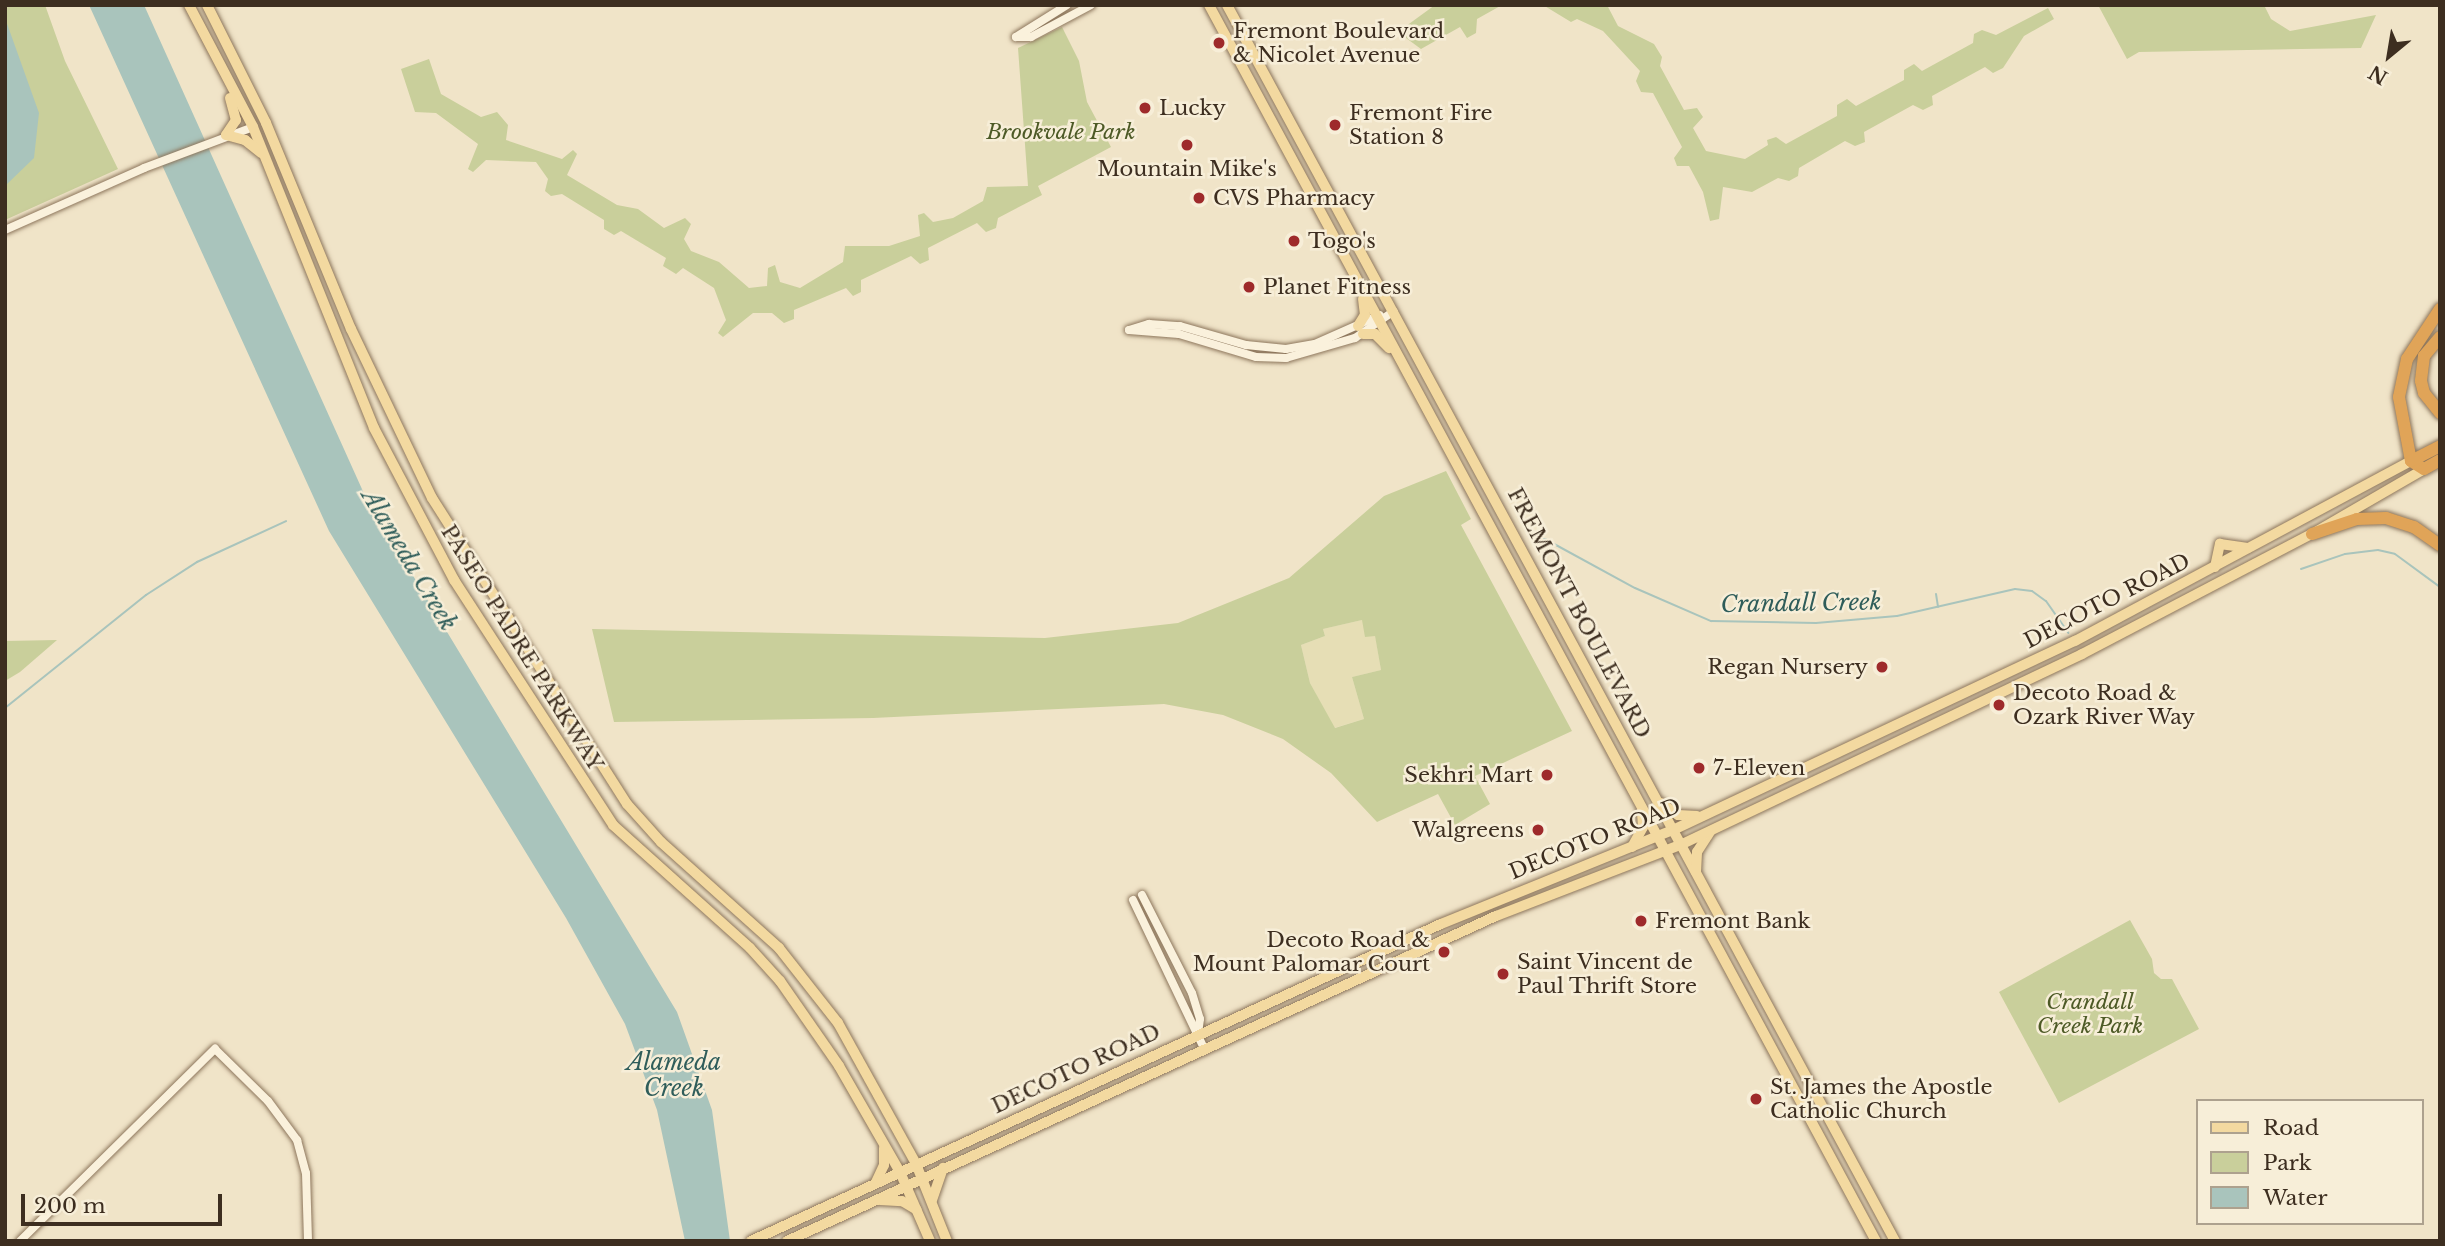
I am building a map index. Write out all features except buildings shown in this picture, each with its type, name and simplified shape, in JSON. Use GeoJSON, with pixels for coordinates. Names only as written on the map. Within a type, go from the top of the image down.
{"type":"FeatureCollection","features":[{"type":"Feature","properties":{"kind":"highway"},"geometry":{"type":"LineString","coordinates":[[2424,469],[2411,461],[2401,426],[2400,382],[2416,342],[2440,309]]}},
{"type":"Feature","properties":{"kind":"highway"},"geometry":{"type":"LineString","coordinates":[[2440,337],[2424,356],[2420,381],[2424,393],[2440,413]]}},
{"type":"Feature","properties":{"kind":"highway","name":"DECOTO ROAD"},"geometry":{"type":"LineString","coordinates":[[2411,461],[2440,446]]}},
{"type":"Feature","properties":{"kind":"highway","name":"DECOTO ROAD"},"geometry":{"type":"LineString","coordinates":[[2424,469],[2440,460]]}},
{"type":"Feature","properties":{"kind":"highway"},"geometry":{"type":"LineString","coordinates":[[2312,534],[2357,519],[2386,519],[2414,527],[2440,545]]}},
{"type":"Feature","properties":{"kind":"main road","name":"PASEO PADRE PARKWAY"},"geometry":{"type":"LineString","coordinates":[[189,5],[253,127],[374,428],[461,591],[613,825],[750,948],[780,981],[839,1066],[900,1172],[930,1241]]}},
{"type":"Feature","properties":{"kind":"main road","name":"PASEO PADRE PARKWAY"},"geometry":{"type":"LineString","coordinates":[[207,5],[266,123],[346,317],[432,498],[627,804],[661,842],[758,927],[794,966],[854,1046],[916,1164],[947,1241]]}},
{"type":"Feature","properties":{"kind":"main road","name":"FREMONT BOULEVARD"},"geometry":{"type":"LineString","coordinates":[[1209,5],[1876,1241]]}},
{"type":"Feature","properties":{"kind":"main road","name":"FREMONT BOULEVARD"},"geometry":{"type":"LineString","coordinates":[[1227,5],[1895,1241]]}},
{"type":"Feature","properties":{"kind":"main road"},"geometry":{"type":"LineString","coordinates":[[215,55],[236,111],[236,120],[226,136],[245,140],[264,155]]}},
{"type":"Feature","properties":{"kind":"main road"},"geometry":{"type":"LineString","coordinates":[[1358,283],[1365,309],[1360,330],[1379,337],[1401,361]]}},
{"type":"Feature","properties":{"kind":"main road","name":"DECOTO ROAD"},"geometry":{"type":"LineString","coordinates":[[753,1240],[1502,897],[1658,837],[2076,641],[2411,461]]}},
{"type":"Feature","properties":{"kind":"main road","name":"DECOTO ROAD"},"geometry":{"type":"LineString","coordinates":[[787,1241],[1496,916],[1680,845],[2082,654],[2312,534],[2424,469]]}},
{"type":"Feature","properties":{"kind":"main road"},"geometry":{"type":"LineString","coordinates":[[2215,567],[2220,544],[2250,548]]}},
{"type":"Feature","properties":{"kind":"main road"},"geometry":{"type":"LineString","coordinates":[[1656,799],[1678,815],[1702,816]]}},
{"type":"Feature","properties":{"kind":"main road"},"geometry":{"type":"LineString","coordinates":[[1630,849],[1643,827],[1641,804]]}},
{"type":"Feature","properties":{"kind":"main road"},"geometry":{"type":"LineString","coordinates":[[1696,874],[1698,852],[1712,829]]}},
{"type":"Feature","properties":{"kind":"main road"},"geometry":{"type":"LineString","coordinates":[[904,1142],[919,1152],[943,1152]]}},
{"type":"Feature","properties":{"kind":"main road"},"geometry":{"type":"LineString","coordinates":[[875,1184],[882,1175],[884,1146]]}},
{"type":"Feature","properties":{"kind":"main road"},"geometry":{"type":"LineString","coordinates":[[932,1203],[943,1168]]}},
{"type":"Feature","properties":{"kind":"main road"},"geometry":{"type":"LineString","coordinates":[[874,1201],[896,1199],[918,1211]]}},
{"type":"Feature","properties":{"kind":"street"},"geometry":{"type":"LineString","coordinates":[[1067,5],[1016,37],[1031,37],[1091,5]]}},
{"type":"Feature","properties":{"kind":"street"},"geometry":{"type":"LineString","coordinates":[[5,230],[174,156],[253,127]]}},
{"type":"Feature","properties":{"kind":"street"},"geometry":{"type":"LineString","coordinates":[[1360,330],[1315,344],[1286,349],[1245,345],[1180,326],[1149,324],[1129,330],[1186,335],[1270,358],[1317,352],[1360,330],[1394,311]]}},
{"type":"Feature","properties":{"kind":"street"},"geometry":{"type":"LineString","coordinates":[[1137,898],[1192,993],[1200,1019],[1198,1034],[1204,1048]]}},
{"type":"Feature","properties":{"kind":"street"},"geometry":{"type":"LineString","coordinates":[[20,1241],[215,1049],[268,1101],[297,1140],[306,1173],[308,1241]]}},
{"type":"Feature","properties":{"kind":"shaded area"},"geometry":{"type":"Polygon","coordinates":[[[1362,620],[1375,635],[1381,670],[1352,677],[1364,719],[1334,728],[1310,683],[1301,645],[1325,636],[1323,629],[1362,620]]]}},
{"type":"Feature","properties":{"kind":"green space"},"geometry":{"type":"Polygon","coordinates":[[[5,5],[45,5],[65,61],[118,169],[5,220],[5,5]]]}},
{"type":"Feature","properties":{"kind":"green space"},"geometry":{"type":"Polygon","coordinates":[[[1435,5],[1502,5],[1477,19],[1476,33],[1467,38],[1460,27],[1421,49],[1406,38],[1402,29],[1435,5]]]}},
{"type":"Feature","properties":{"kind":"green space"},"geometry":{"type":"Polygon","coordinates":[[[1543,5],[1607,5],[1618,26],[1654,44],[1662,57],[1660,66],[1684,110],[1697,108],[1703,117],[1693,128],[1706,151],[1745,159],[1768,145],[1767,140],[1776,137],[1786,144],[1837,116],[1837,105],[1847,99],[1856,106],[1904,80],[1904,70],[1914,64],[1922,71],[1973,43],[1974,34],[1982,30],[1996,35],[2048,8],[2054,19],[2024,36],[2003,68],[1993,73],[1985,67],[1932,96],[1933,105],[1923,110],[1913,105],[1864,132],[1865,142],[1855,146],[1845,141],[1799,168],[1798,176],[1789,181],[1778,178],[1752,192],[1723,187],[1719,219],[1710,221],[1703,192],[1689,166],[1677,166],[1674,158],[1682,147],[1653,93],[1641,92],[1636,81],[1640,71],[1603,31],[1577,19],[1571,22],[1543,5]]]}},
{"type":"Feature","properties":{"kind":"green space"},"geometry":{"type":"Polygon","coordinates":[[[2098,5],[2264,5],[2271,19],[2290,31],[2376,15],[2361,48],[2139,52],[2127,59],[2098,5]]]}},
{"type":"Feature","properties":{"kind":"green space","name":"Brookvale Park"},"geometry":{"type":"Polygon","coordinates":[[[1062,27],[1079,61],[1087,102],[1111,147],[1038,186],[1042,195],[998,218],[996,228],[986,232],[977,223],[928,248],[929,260],[920,264],[911,256],[861,280],[861,292],[853,296],[846,288],[794,310],[794,319],[784,323],[772,313],[753,313],[723,337],[718,333],[726,320],[714,288],[683,268],[676,274],[663,266],[666,258],[621,231],[614,235],[604,229],[604,220],[562,194],[551,196],[545,191],[548,179],[536,162],[486,160],[473,172],[468,169],[478,144],[436,113],[415,112],[401,69],[429,59],[441,94],[481,117],[497,112],[508,125],[506,140],[562,159],[573,150],[577,154],[567,175],[617,205],[638,209],[664,228],[685,218],[691,224],[684,239],[691,251],[719,262],[749,288],[767,286],[768,268],[775,265],[780,282],[800,288],[843,262],[845,246],[889,246],[920,236],[918,215],[924,213],[933,222],[953,218],[983,201],[987,187],[1028,186],[1018,48],[1062,27]]]}},
{"type":"Feature","properties":{"kind":"green space"},"geometry":{"type":"Polygon","coordinates":[[[1446,471],[1471,519],[1461,525],[1572,731],[1475,776],[1490,804],[1455,825],[1438,794],[1377,822],[1331,773],[1283,739],[1223,715],[1164,704],[873,718],[614,722],[592,629],[1045,638],[1178,623],[1289,578],[1384,496],[1446,471]],[[1362,620],[1323,629],[1325,636],[1301,645],[1310,683],[1335,728],[1364,719],[1352,677],[1381,670],[1375,636],[1365,637],[1362,620]]]}},
{"type":"Feature","properties":{"kind":"green space"},"geometry":{"type":"Polygon","coordinates":[[[57,640],[20,672],[5,681],[5,641],[57,640]]]}},
{"type":"Feature","properties":{"kind":"green space","name":"Crandall Creek Park"},"geometry":{"type":"Polygon","coordinates":[[[2130,920],[2152,959],[2154,973],[2161,979],[2172,979],[2199,1029],[2059,1103],[1999,992],[2130,920]]]}},
{"type":"Feature","properties":{"kind":"water","name":"Alameda Creek"},"geometry":{"type":"Polygon","coordinates":[[[89,5],[144,5],[366,498],[677,1012],[712,1110],[730,1241],[685,1241],[657,1110],[625,1024],[566,918],[329,531],[89,5]]]}},
{"type":"Feature","properties":{"kind":"water"},"geometry":{"type":"Polygon","coordinates":[[[5,18],[39,113],[34,158],[5,186],[5,18]]]}},
{"type":"Feature","properties":{"kind":"waterway"},"geometry":{"type":"LineString","coordinates":[[5,708],[146,595],[197,562],[286,521]]}},
{"type":"Feature","properties":{"kind":"waterway","name":"Crandall Creek"},"geometry":{"type":"LineString","coordinates":[[1531,537],[1545,539],[1635,588],[1711,621],[1816,623],[1897,616],[2015,589],[2032,591],[2046,601],[2068,633]]}},
{"type":"Feature","properties":{"kind":"waterway","name":"Crandall Creek"},"geometry":{"type":"LineString","coordinates":[[2301,569],[2345,554],[2378,550],[2395,554],[2440,587]]}},
{"type":"Feature","properties":{"kind":"waterway"},"geometry":{"type":"LineString","coordinates":[[1936,594],[1938,607]]}},
{"type":"Feature","properties":{"kind":"place","name":"Fremont Boulevard & Nicolet Avenue"},"geometry":{"type":"Point","coordinates":[1219,43]}},
{"type":"Feature","properties":{"kind":"place","name":"Lucky"},"geometry":{"type":"Point","coordinates":[1145,108]}},
{"type":"Feature","properties":{"kind":"place","name":"Fremont Fire Station 8"},"geometry":{"type":"Point","coordinates":[1335,125]}},
{"type":"Feature","properties":{"kind":"place","name":"Mountain Mike's"},"geometry":{"type":"Point","coordinates":[1187,145]}},
{"type":"Feature","properties":{"kind":"place","name":"CVS Pharmacy"},"geometry":{"type":"Point","coordinates":[1199,198]}},
{"type":"Feature","properties":{"kind":"place","name":"Togo's"},"geometry":{"type":"Point","coordinates":[1294,241]}},
{"type":"Feature","properties":{"kind":"place","name":"Planet Fitness"},"geometry":{"type":"Point","coordinates":[1249,287]}},
{"type":"Feature","properties":{"kind":"place","name":"Regan Nursery"},"geometry":{"type":"Point","coordinates":[1882,667]}},
{"type":"Feature","properties":{"kind":"place","name":"Decoto Road & Ozark River Way"},"geometry":{"type":"Point","coordinates":[1999,705]}},
{"type":"Feature","properties":{"kind":"place","name":"7-Eleven"},"geometry":{"type":"Point","coordinates":[1699,768]}},
{"type":"Feature","properties":{"kind":"place","name":"Sekhri Mart"},"geometry":{"type":"Point","coordinates":[1547,775]}},
{"type":"Feature","properties":{"kind":"place","name":"Walgreens"},"geometry":{"type":"Point","coordinates":[1538,830]}},
{"type":"Feature","properties":{"kind":"place","name":"Fremont Bank"},"geometry":{"type":"Point","coordinates":[1641,921]}},
{"type":"Feature","properties":{"kind":"place","name":"Decoto Road & Mount Palomar Court"},"geometry":{"type":"Point","coordinates":[1444,952]}},
{"type":"Feature","properties":{"kind":"place","name":"Saint Vincent de Paul Thrift Store"},"geometry":{"type":"Point","coordinates":[1503,974]}},
{"type":"Feature","properties":{"kind":"place","name":"St. James the Apostle Catholic Church"},"geometry":{"type":"Point","coordinates":[1756,1099]}}]}
